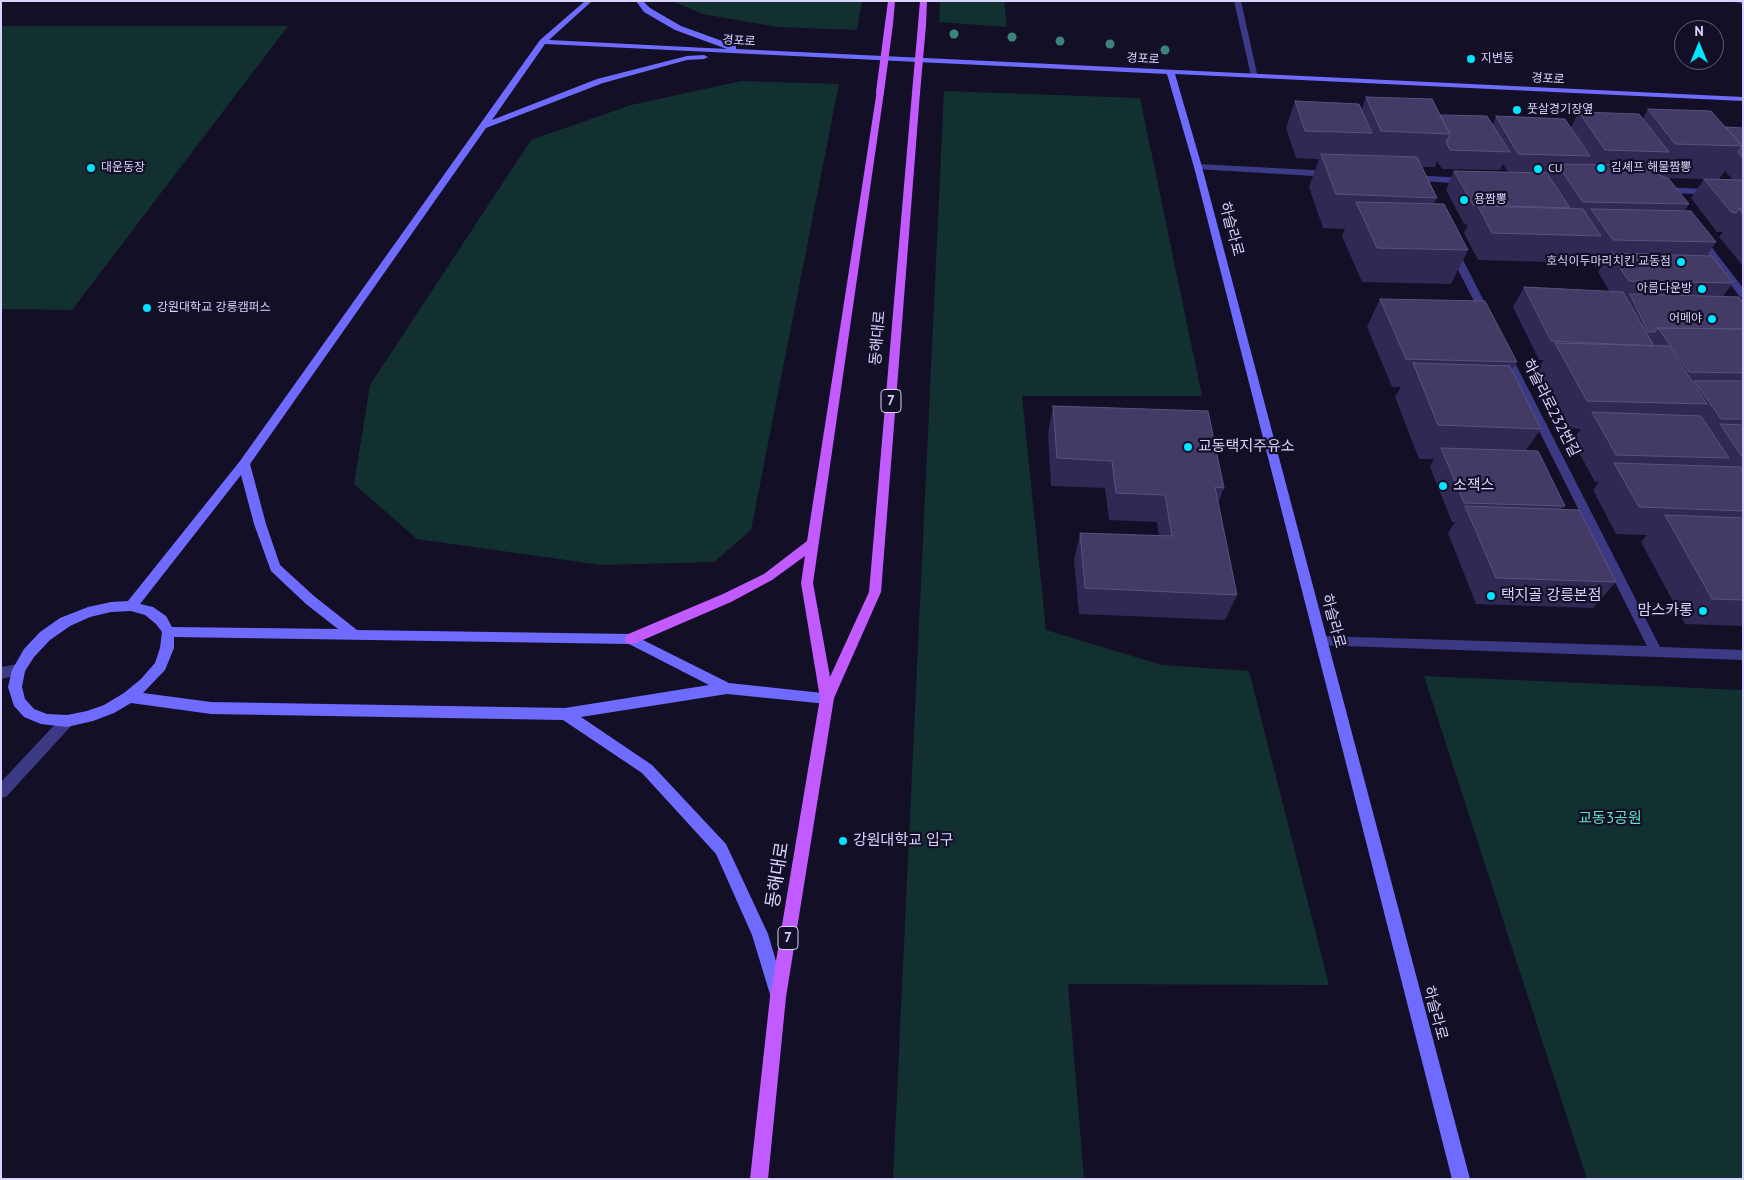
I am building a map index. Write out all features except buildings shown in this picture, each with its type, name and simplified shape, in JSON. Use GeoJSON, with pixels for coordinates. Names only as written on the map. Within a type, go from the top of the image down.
{"type":"FeatureCollection","features":[{"type":"Feature","properties":{"kind":"main road","name":"동해대로"},"geometry":{"type":"LineString","coordinates":[[826,698],[807,583],[892,1]]}},
{"type":"Feature","properties":{"kind":"main road","name":"동해대로"},"geometry":{"type":"LineString","coordinates":[[759,1179],[778,997],[826,698],[875,592],[924,1]]}},
{"type":"Feature","properties":{"kind":"main road"},"geometry":{"type":"LineString","coordinates":[[631,639],[727,598],[768,577],[813,543]]}},
{"type":"Feature","properties":{"kind":"street"},"geometry":{"type":"LineString","coordinates":[[131,606],[244,464],[542,42],[588,1]]}},
{"type":"Feature","properties":{"kind":"street"},"geometry":{"type":"LineString","coordinates":[[639,1],[648,10],[678,28],[747,53]]}},
{"type":"Feature","properties":{"kind":"street"},"geometry":{"type":"LineString","coordinates":[[1238,1],[1255,76]]}},
{"type":"Feature","properties":{"kind":"street"},"geometry":{"type":"LineString","coordinates":[[1737,1],[1743,2]]}},
{"type":"Feature","properties":{"kind":"street","name":"경포로"},"geometry":{"type":"LineString","coordinates":[[542,42],[1743,99]]}},
{"type":"Feature","properties":{"kind":"street"},"geometry":{"type":"LineString","coordinates":[[481,127],[600,81],[688,58],[747,53]]}},
{"type":"Feature","properties":{"kind":"street","name":"하슬라로"},"geometry":{"type":"LineString","coordinates":[[1170,72],[1198,167],[1461,1179]]}},
{"type":"Feature","properties":{"kind":"street"},"geometry":{"type":"LineString","coordinates":[[1198,167],[1338,174]]}},
{"type":"Feature","properties":{"kind":"street"},"geometry":{"type":"LineString","coordinates":[[1397,177],[1419,183],[1476,181]]}},
{"type":"Feature","properties":{"kind":"street"},"geometry":{"type":"LineString","coordinates":[[1663,192],[1743,194]]}},
{"type":"Feature","properties":{"kind":"street"},"geometry":{"type":"LineString","coordinates":[[1693,228],[1743,295]]}},
{"type":"Feature","properties":{"kind":"street"},"geometry":{"type":"LineString","coordinates":[[1448,240],[1492,328]]}},
{"type":"Feature","properties":{"kind":"street","name":"하슬라로232번길"},"geometry":{"type":"LineString","coordinates":[[1501,345],[1656,652]]}},
{"type":"Feature","properties":{"kind":"street"},"geometry":{"type":"LineString","coordinates":[[244,464],[260,524],[275,568],[310,600],[355,635]]}},
{"type":"Feature","properties":{"kind":"street"},"geometry":{"type":"LineString","coordinates":[[131,606],[148,611],[161,620],[168,632],[167,648],[160,666],[146,683],[129,697],[109,709],[88,717],[68,721],[46,720],[29,713],[19,702],[16,687],[19,670],[29,653],[45,636],[66,622],[88,612],[111,607],[131,606]]}},
{"type":"Feature","properties":{"kind":"street"},"geometry":{"type":"LineString","coordinates":[[168,632],[631,639],[727,688]]}},
{"type":"Feature","properties":{"kind":"street"},"geometry":{"type":"LineString","coordinates":[[1321,641],[1743,655]]}},
{"type":"Feature","properties":{"kind":"street"},"geometry":{"type":"LineString","coordinates":[[1,673],[19,670]]}},
{"type":"Feature","properties":{"kind":"street"},"geometry":{"type":"LineString","coordinates":[[129,697],[211,708],[566,714],[727,688],[826,698]]}},
{"type":"Feature","properties":{"kind":"street"},"geometry":{"type":"LineString","coordinates":[[566,714],[647,770],[721,849],[760,934],[778,997]]}},
{"type":"Feature","properties":{"kind":"street"},"geometry":{"type":"LineString","coordinates":[[1,792],[68,721]]}},
{"type":"Feature","properties":{"kind":"green space"},"geometry":{"type":"Polygon","coordinates":[[[672,1],[862,1],[857,30],[777,27],[703,14],[672,1]]]}},
{"type":"Feature","properties":{"kind":"green space"},"geometry":{"type":"Polygon","coordinates":[[[940,1],[1004,1],[1007,27],[939,22],[940,1]]]}},
{"type":"Feature","properties":{"kind":"green space","name":"대운동장"},"geometry":{"type":"Polygon","coordinates":[[[1,26],[288,26],[72,310],[1,309],[1,26]]]}},
{"type":"Feature","properties":{"kind":"green space"},"geometry":{"type":"Polygon","coordinates":[[[741,81],[839,84],[751,530],[714,562],[601,565],[417,539],[354,484],[370,385],[531,140],[631,105],[741,81]]]}},
{"type":"Feature","properties":{"kind":"green space"},"geometry":{"type":"Polygon","coordinates":[[[944,91],[1140,98],[1202,396],[1022,396],[1046,630],[1162,665],[1249,671],[1329,985],[1068,984],[1084,1179],[893,1179],[944,91]]]}},
{"type":"Feature","properties":{"kind":"green space","name":"교동3공원"},"geometry":{"type":"Polygon","coordinates":[[[1424,676],[1743,690],[1743,1179],[1587,1179],[1424,676]]]}},
{"type":"Feature","properties":{"kind":"place","name":"지변동"},"geometry":{"type":"Point","coordinates":[1471,59]}},
{"type":"Feature","properties":{"kind":"place","name":"풋살경기장옆"},"geometry":{"type":"Point","coordinates":[1517,110]}},
{"type":"Feature","properties":{"kind":"place","name":"대운동장"},"geometry":{"type":"Point","coordinates":[91,168]}},
{"type":"Feature","properties":{"kind":"place","name":"김셰프 해물짬뽕"},"geometry":{"type":"Point","coordinates":[1601,168]}},
{"type":"Feature","properties":{"kind":"place","name":"CU"},"geometry":{"type":"Point","coordinates":[1538,169]}},
{"type":"Feature","properties":{"kind":"place","name":"용짬뽕"},"geometry":{"type":"Point","coordinates":[1464,200]}},
{"type":"Feature","properties":{"kind":"place","name":"호식이두마리치킨 교동점"},"geometry":{"type":"Point","coordinates":[1681,262]}},
{"type":"Feature","properties":{"kind":"place","name":"아름다운방"},"geometry":{"type":"Point","coordinates":[1702,289]}},
{"type":"Feature","properties":{"kind":"place","name":"강원대학교 강릉캠퍼스"},"geometry":{"type":"Point","coordinates":[147,308]}},
{"type":"Feature","properties":{"kind":"place","name":"어메야"},"geometry":{"type":"Point","coordinates":[1712,319]}},
{"type":"Feature","properties":{"kind":"place","name":"교동택지주유소"},"geometry":{"type":"Point","coordinates":[1188,447]}},
{"type":"Feature","properties":{"kind":"place","name":"소잭스"},"geometry":{"type":"Point","coordinates":[1443,486]}},
{"type":"Feature","properties":{"kind":"place","name":"택지골 강릉본점"},"geometry":{"type":"Point","coordinates":[1491,596]}},
{"type":"Feature","properties":{"kind":"place","name":"맘스카롱"},"geometry":{"type":"Point","coordinates":[1703,611]}},
{"type":"Feature","properties":{"kind":"place","name":"강원대학교 입구"},"geometry":{"type":"Point","coordinates":[843,841]}}]}
